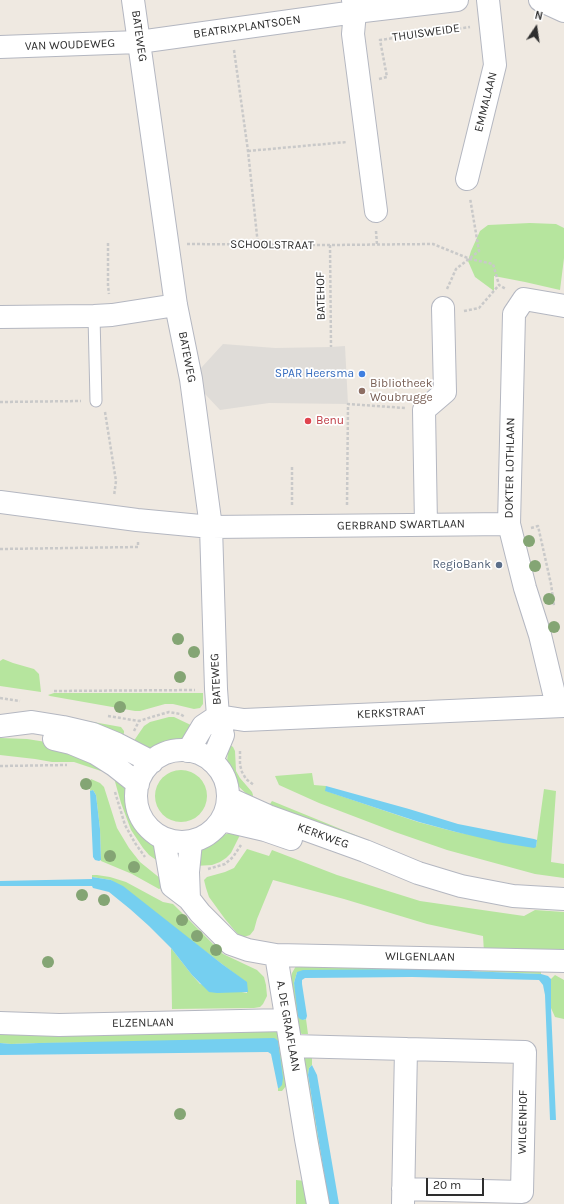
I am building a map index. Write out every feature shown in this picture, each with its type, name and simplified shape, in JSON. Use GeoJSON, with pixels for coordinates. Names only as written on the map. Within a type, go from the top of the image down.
{"type":"FeatureCollection","features":[{"type":"Feature","properties":{"kind":"street","name":"BATEWEG"},"geometry":{"type":"LineString","coordinates":[[133,0],[176,305],[192,379],[211,527],[216,689],[218,716],[223,735],[212,761]]}},
{"type":"Feature","properties":{"kind":"street"},"geometry":{"type":"LineString","coordinates":[[376,211],[353,34],[354,6],[457,0]]}},
{"type":"Feature","properties":{"kind":"street","name":"EMMALAAN"},"geometry":{"type":"LineString","coordinates":[[467,179],[495,65],[488,0]]}},
{"type":"Feature","properties":{"kind":"street"},"geometry":{"type":"LineString","coordinates":[[540,0],[564,11]]}},
{"type":"Feature","properties":{"kind":"street","name":"BEATRIXPLANTSOEN"},"geometry":{"type":"LineString","coordinates":[[139,42],[354,6]]}},
{"type":"Feature","properties":{"kind":"street","name":"VAN WOUDEWEG"},"geometry":{"type":"LineString","coordinates":[[0,47],[139,42]]}},
{"type":"Feature","properties":{"kind":"street"},"geometry":{"type":"LineString","coordinates":[[524,299],[564,306]]}},
{"type":"Feature","properties":{"kind":"street","name":"DOKTER LOTHLAAN"},"geometry":{"type":"LineString","coordinates":[[524,299],[514,314],[509,524],[525,588],[560,706]]}},
{"type":"Feature","properties":{"kind":"street"},"geometry":{"type":"LineString","coordinates":[[0,317],[103,316],[176,305]]}},
{"type":"Feature","properties":{"kind":"street"},"geometry":{"type":"LineString","coordinates":[[426,525],[424,410],[445,392],[443,308]]}},
{"type":"Feature","properties":{"kind":"street","name":"GERBRAND SWARTLAAN"},"geometry":{"type":"LineString","coordinates":[[0,502],[137,520],[211,527],[509,524]]}},
{"type":"Feature","properties":{"kind":"street","name":"KERKSTRAAT"},"geometry":{"type":"LineString","coordinates":[[218,716],[244,720],[560,706]]}},
{"type":"Feature","properties":{"kind":"street","name":"BATEWEG"},"geometry":{"type":"LineString","coordinates":[[188,750],[203,726],[218,716]]}},
{"type":"Feature","properties":{"kind":"street"},"geometry":{"type":"LineString","coordinates":[[0,726],[32,722],[93,734],[117,744],[152,762]]}},
{"type":"Feature","properties":{"kind":"street"},"geometry":{"type":"LineString","coordinates":[[0,726],[71,743],[96,753],[138,784]]}},
{"type":"Feature","properties":{"kind":"street"},"geometry":{"type":"LineString","coordinates":[[188,750],[203,755],[212,761],[221,772],[228,791],[227,810],[215,829],[206,836],[191,842],[175,842],[164,839],[153,832],[140,816],[136,804],[138,784],[143,772],[152,762],[168,752],[188,750]]}},
{"type":"Feature","properties":{"kind":"street","name":"KERKWEG"},"geometry":{"type":"LineString","coordinates":[[228,798],[268,816],[365,851],[418,873]]}},
{"type":"Feature","properties":{"kind":"street","name":"KERKWEG"},"geometry":{"type":"LineString","coordinates":[[222,820],[264,830],[362,861],[418,873],[461,886],[513,896],[564,899]]}},
{"type":"Feature","properties":{"kind":"street"},"geometry":{"type":"LineString","coordinates":[[164,839],[172,886],[190,899],[200,913],[231,944],[248,950],[276,955]]}},
{"type":"Feature","properties":{"kind":"street"},"geometry":{"type":"LineString","coordinates":[[190,899],[188,872],[191,842]]}},
{"type":"Feature","properties":{"kind":"street","name":"WILGENLAAN"},"geometry":{"type":"LineString","coordinates":[[276,955],[564,961]]}},
{"type":"Feature","properties":{"kind":"street","name":"A. DE GRAAFLAAN"},"geometry":{"type":"LineString","coordinates":[[276,955],[318,1204]]}},
{"type":"Feature","properties":{"kind":"street","name":"ELZENLAAN"},"geometry":{"type":"LineString","coordinates":[[0,1023],[58,1025],[286,1020]]}},
{"type":"Feature","properties":{"kind":"street","name":"WILGENHOF"},"geometry":{"type":"LineString","coordinates":[[292,1046],[524,1052],[522,1192],[403,1197],[406,1049]]}},
{"type":"Feature","properties":{"kind":"lane"},"geometry":{"type":"LineString","coordinates":[[96,401],[103,316]]}},
{"type":"Feature","properties":{"kind":"path","name":"THUISWEIDE"},"geometry":{"type":"LineString","coordinates":[[359,81],[387,78],[380,40],[490,24]]}},
{"type":"Feature","properties":{"kind":"path"},"geometry":{"type":"LineString","coordinates":[[234,43],[258,245]]}},
{"type":"Feature","properties":{"kind":"path"},"geometry":{"type":"LineString","coordinates":[[248,151],[367,140]]}},
{"type":"Feature","properties":{"kind":"path"},"geometry":{"type":"LineString","coordinates":[[467,179],[479,251],[456,269],[444,293],[443,308],[460,311],[479,308],[499,285]]}},
{"type":"Feature","properties":{"kind":"path"},"geometry":{"type":"LineString","coordinates":[[103,316],[108,286],[108,243]]}},
{"type":"Feature","properties":{"kind":"path","name":"SCHOOLSTRAAT"},"geometry":{"type":"LineString","coordinates":[[168,244],[433,244],[470,259]]}},
{"type":"Feature","properties":{"kind":"path","name":"BATEHOF"},"geometry":{"type":"LineString","coordinates":[[330,245],[331,347]]}},
{"type":"Feature","properties":{"kind":"path"},"geometry":{"type":"LineString","coordinates":[[470,259],[493,264],[499,285],[524,299]]}},
{"type":"Feature","properties":{"kind":"path"},"geometry":{"type":"LineString","coordinates":[[0,402],[104,401],[116,481],[112,517]]}},
{"type":"Feature","properties":{"kind":"path"},"geometry":{"type":"LineString","coordinates":[[347,526],[348,404],[424,410]]}},
{"type":"Feature","properties":{"kind":"path"},"geometry":{"type":"LineString","coordinates":[[292,467],[292,526]]}},
{"type":"Feature","properties":{"kind":"path"},"geometry":{"type":"LineString","coordinates":[[0,550],[138,547],[137,520]]}},
{"type":"Feature","properties":{"kind":"path"},"geometry":{"type":"LineString","coordinates":[[54,691],[216,689]]}},
{"type":"Feature","properties":{"kind":"path"},"geometry":{"type":"LineString","coordinates":[[139,721],[169,712]]}},
{"type":"Feature","properties":{"kind":"path"},"geometry":{"type":"LineString","coordinates":[[240,747],[240,765],[242,772],[246,779],[256,787]]}},
{"type":"Feature","properties":{"kind":"path"},"geometry":{"type":"LineString","coordinates":[[0,766],[67,765]]}},
{"type":"Feature","properties":{"kind":"green space"},"geometry":{"type":"Polygon","coordinates":[[[530,223],[556,224],[564,228],[564,258],[560,290],[494,276],[494,291],[475,277],[468,261],[480,231],[488,225],[530,223]]]}},
{"type":"Feature","properties":{"kind":"green space"},"geometry":{"type":"Polygon","coordinates":[[[3,659],[34,669],[39,674],[41,692],[0,686],[0,661],[3,659]]]}},
{"type":"Feature","properties":{"kind":"green space"},"geometry":{"type":"Polygon","coordinates":[[[54,693],[203,693],[203,704],[200,708],[194,709],[173,704],[165,704],[135,711],[48,695],[54,693]]]}},
{"type":"Feature","properties":{"kind":"green space"},"geometry":{"type":"Polygon","coordinates":[[[32,711],[121,727],[124,733],[121,740],[32,711]]]}},
{"type":"Feature","properties":{"kind":"green space"},"geometry":{"type":"Polygon","coordinates":[[[174,717],[195,727],[185,737],[179,740],[152,748],[144,749],[131,745],[144,726],[150,722],[174,717]]]}},
{"type":"Feature","properties":{"kind":"green space"},"geometry":{"type":"Polygon","coordinates":[[[0,738],[27,739],[46,742],[105,765],[101,771],[74,762],[52,762],[0,755],[0,738]]]}},
{"type":"Feature","properties":{"kind":"green space"},"geometry":{"type":"Polygon","coordinates":[[[229,744],[235,751],[236,771],[252,792],[252,799],[237,785],[231,774],[227,761],[229,744]]]}},
{"type":"Feature","properties":{"kind":"green space"},"geometry":{"type":"Polygon","coordinates":[[[176,770],[186,770],[200,777],[207,791],[207,801],[200,815],[186,822],[176,822],[166,818],[159,811],[155,801],[155,791],[159,781],[166,774],[176,770]]]}},
{"type":"Feature","properties":{"kind":"green space"},"geometry":{"type":"Polygon","coordinates":[[[312,773],[314,785],[326,786],[326,791],[418,822],[456,832],[536,847],[544,789],[556,791],[551,862],[564,864],[564,878],[535,874],[447,850],[395,832],[319,803],[279,785],[275,776],[312,773]]]}},
{"type":"Feature","properties":{"kind":"green space"},"geometry":{"type":"Polygon","coordinates":[[[114,778],[125,787],[128,796],[129,809],[133,818],[138,827],[155,845],[159,862],[149,855],[131,830],[114,778]]]}},
{"type":"Feature","properties":{"kind":"green space"},"geometry":{"type":"Polygon","coordinates":[[[91,779],[100,783],[104,787],[117,828],[129,848],[140,862],[166,883],[164,887],[159,889],[132,874],[101,861],[100,829],[96,795],[93,790],[90,791],[91,779]]]}},
{"type":"Feature","properties":{"kind":"green space"},"geometry":{"type":"Polygon","coordinates":[[[272,801],[392,850],[391,853],[263,806],[265,802],[270,804],[272,801]]]}},
{"type":"Feature","properties":{"kind":"green space"},"geometry":{"type":"Polygon","coordinates":[[[234,832],[241,833],[231,853],[226,858],[212,865],[195,866],[198,857],[206,844],[219,836],[234,832]]]}},
{"type":"Feature","properties":{"kind":"green space"},"geometry":{"type":"Polygon","coordinates":[[[247,849],[269,856],[272,850],[337,875],[420,901],[524,916],[535,910],[564,912],[564,955],[484,952],[483,936],[427,924],[344,899],[273,880],[254,930],[250,935],[241,938],[209,897],[204,880],[207,877],[234,868],[247,849]]]}},
{"type":"Feature","properties":{"kind":"green space"},"geometry":{"type":"Polygon","coordinates":[[[92,875],[110,877],[126,882],[163,902],[173,904],[223,954],[257,970],[264,977],[267,996],[263,1004],[260,1007],[254,1008],[172,1009],[171,948],[200,984],[247,993],[247,983],[111,880],[92,877],[92,875]]]}},
{"type":"Feature","properties":{"kind":"green space"},"geometry":{"type":"Polygon","coordinates":[[[541,965],[541,974],[420,969],[297,972],[294,983],[303,1020],[306,1019],[308,1034],[302,1034],[294,1030],[290,981],[296,966],[541,965]]]}},
{"type":"Feature","properties":{"kind":"green space"},"geometry":{"type":"Polygon","coordinates":[[[555,975],[564,980],[564,1019],[555,1017],[551,1008],[551,979],[555,975]]]}},
{"type":"Feature","properties":{"kind":"green space"},"geometry":{"type":"Polygon","coordinates":[[[277,1031],[288,1077],[286,1086],[282,1091],[278,1091],[278,1041],[0,1043],[0,1032],[277,1031]]]}},
{"type":"Feature","properties":{"kind":"green space"},"geometry":{"type":"Polygon","coordinates":[[[305,1057],[312,1057],[312,1065],[309,1068],[308,1075],[329,1204],[323,1204],[299,1062],[305,1057]]]}},
{"type":"Feature","properties":{"kind":"green space"},"geometry":{"type":"Polygon","coordinates":[[[296,1180],[305,1181],[313,1204],[296,1204],[296,1180]]]}},
{"type":"Feature","properties":{"kind":"shaded area"},"geometry":{"type":"Polygon","coordinates":[[[223,344],[275,348],[345,346],[348,404],[269,403],[220,410],[191,379],[223,344]]]}},
{"type":"Feature","properties":{"kind":"water"},"geometry":{"type":"Polygon","coordinates":[[[326,786],[458,824],[534,839],[537,840],[536,847],[534,848],[503,843],[419,822],[325,791],[326,786]]]}},
{"type":"Feature","properties":{"kind":"water"},"geometry":{"type":"Polygon","coordinates":[[[93,790],[96,795],[100,829],[101,860],[99,861],[95,860],[93,857],[90,791],[93,790]]]}},
{"type":"Feature","properties":{"kind":"water"},"geometry":{"type":"Polygon","coordinates":[[[92,877],[111,880],[123,886],[247,982],[248,992],[209,992],[192,975],[171,948],[149,926],[109,892],[93,888],[92,886],[0,886],[0,881],[92,879],[92,877]]]}},
{"type":"Feature","properties":{"kind":"water"},"geometry":{"type":"Polygon","coordinates":[[[420,969],[541,974],[548,976],[551,979],[556,1120],[550,1120],[545,995],[543,985],[539,980],[412,977],[305,978],[302,980],[302,984],[307,1016],[306,1019],[303,1020],[298,1017],[294,983],[297,972],[303,970],[420,969]]]}},
{"type":"Feature","properties":{"kind":"water"},"geometry":{"type":"Polygon","coordinates":[[[274,1038],[278,1041],[283,1078],[282,1085],[279,1088],[271,1054],[268,1052],[0,1055],[0,1043],[11,1044],[274,1038]]]}},
{"type":"Feature","properties":{"kind":"water"},"geometry":{"type":"Polygon","coordinates":[[[312,1065],[317,1075],[339,1204],[329,1204],[308,1075],[309,1068],[312,1065]]]}},
{"type":"Feature","properties":{"kind":"place","name":"SPAR Heersma"},"geometry":{"type":"Point","coordinates":[362,374]}},
{"type":"Feature","properties":{"kind":"place","name":"Bibliotheek Woubrugge"},"geometry":{"type":"Point","coordinates":[362,391]}},
{"type":"Feature","properties":{"kind":"place","name":"Benu"},"geometry":{"type":"Point","coordinates":[308,421]}},
{"type":"Feature","properties":{"kind":"place","name":"RegioBank"},"geometry":{"type":"Point","coordinates":[499,565]}}]}
